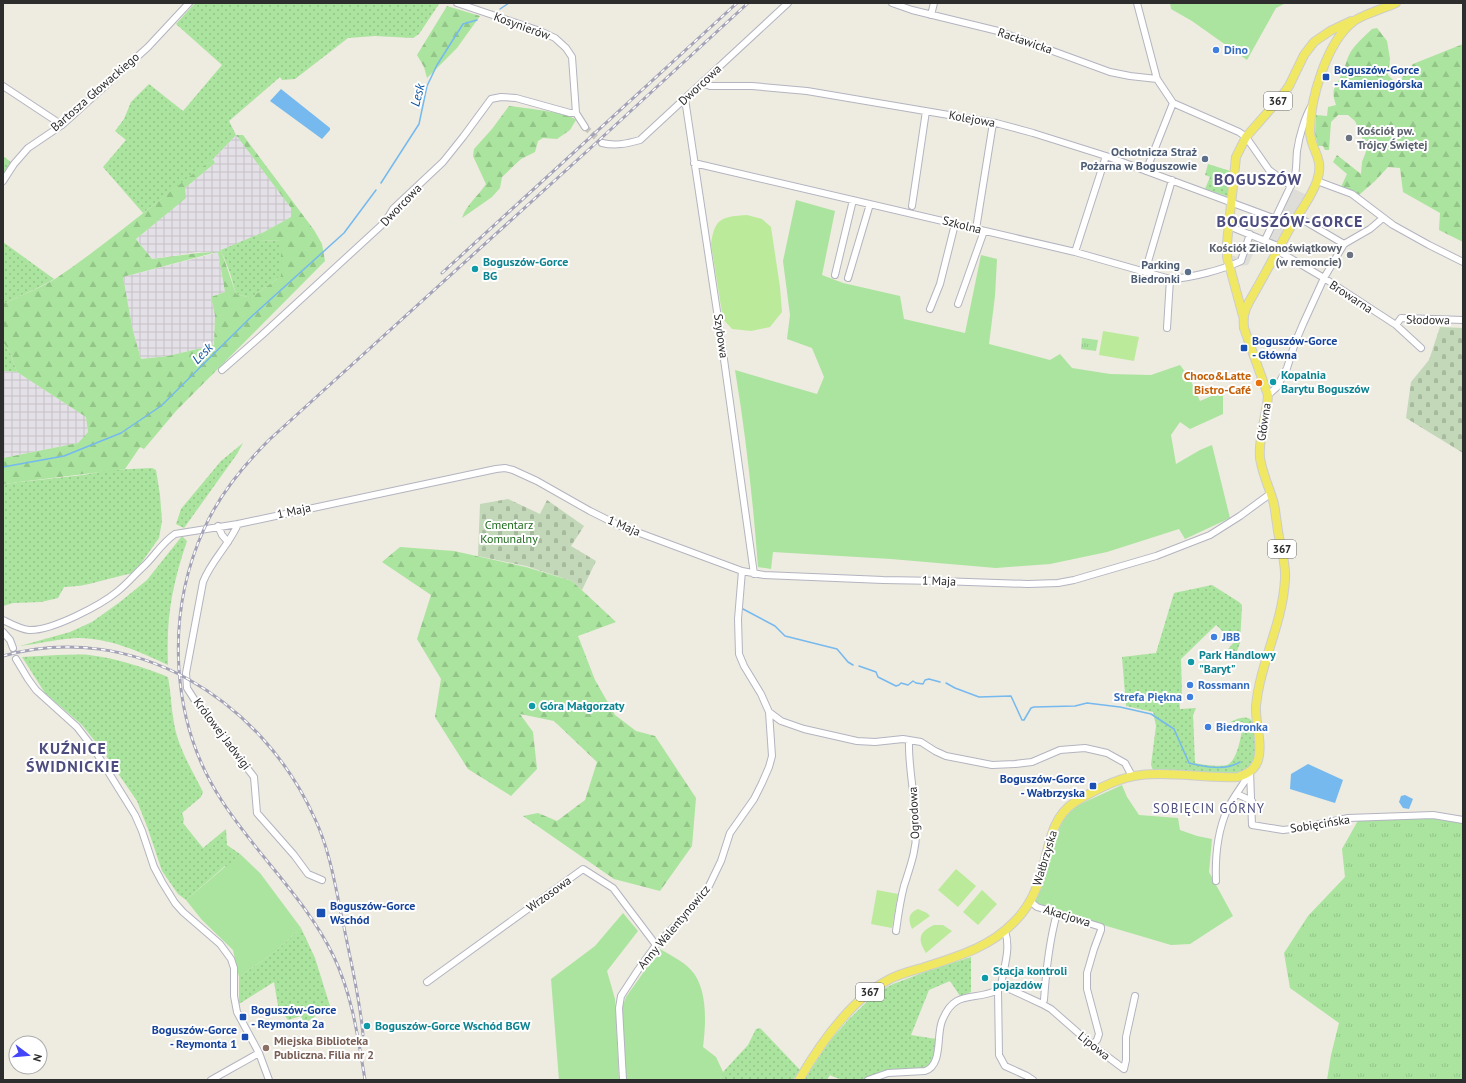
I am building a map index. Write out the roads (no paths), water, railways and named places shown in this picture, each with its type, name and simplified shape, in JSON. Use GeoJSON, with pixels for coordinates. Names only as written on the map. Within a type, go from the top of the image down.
{"type":"FeatureCollection","features":[{"type":"Feature","properties":{"kind":"main road","name":"367"},"geometry":{"type":"LineString","coordinates":[[1243,305],[1227,257],[1228,226],[1236,157],[1246,137],[1289,86],[1304,55],[1314,42],[1330,31],[1396,3]]}},
{"type":"Feature","properties":{"kind":"main road","name":"367"},"geometry":{"type":"LineString","coordinates":[[1279,249],[1317,181],[1319,160],[1310,132],[1316,88],[1328,56],[1343,32],[1354,21]]}},
{"type":"Feature","properties":{"kind":"main road","name":"Główna"},"geometry":{"type":"LineString","coordinates":[[1250,771],[1258,760],[1259,750],[1256,707],[1258,690],[1281,604],[1285,579],[1284,562],[1274,505],[1260,459],[1260,445],[1268,405],[1268,395],[1244,328],[1243,305],[1279,249]]}},
{"type":"Feature","properties":{"kind":"main road","name":"Wałbrzyska"},"geometry":{"type":"LineString","coordinates":[[799,1080],[814,1054],[830,1033],[871,991],[888,980],[902,974],[976,950],[1005,931],[1018,919],[1030,901],[1042,872],[1053,831],[1058,819],[1065,810],[1075,803],[1132,776],[1152,774],[1228,778],[1245,775],[1250,771]]}},
{"type":"Feature","properties":{"kind":"street","name":"Bartosza Głowackiego"},"geometry":{"type":"LineString","coordinates":[[3,181],[14,164],[28,148],[62,125],[148,47],[189,3]]}},
{"type":"Feature","properties":{"kind":"street","name":"Kosynierów"},"geometry":{"type":"LineString","coordinates":[[457,3],[540,31],[555,38],[566,48],[572,57],[576,113]]}},
{"type":"Feature","properties":{"kind":"street","name":"Dworcowa"},"geometry":{"type":"LineString","coordinates":[[602,143],[612,146],[640,140],[788,3]]}},
{"type":"Feature","properties":{"kind":"street","name":"Racławicka"},"geometry":{"type":"LineString","coordinates":[[892,3],[931,15],[1004,33],[1110,72],[1157,79]]}},
{"type":"Feature","properties":{"kind":"street"},"geometry":{"type":"LineString","coordinates":[[931,15],[934,3]]}},
{"type":"Feature","properties":{"kind":"street"},"geometry":{"type":"LineString","coordinates":[[1137,3],[1157,79],[1173,103],[1239,132],[1246,137],[1269,170],[1291,186]]}},
{"type":"Feature","properties":{"kind":"street","name":"Kolejowa"},"geometry":{"type":"LineString","coordinates":[[702,83],[710,86],[752,86],[807,91],[993,123],[1033,133],[1106,156],[1231,202],[1291,227]]}},
{"type":"Feature","properties":{"kind":"street"},"geometry":{"type":"LineString","coordinates":[[3,86],[62,125]]}},
{"type":"Feature","properties":{"kind":"street","name":"Dworcowa"},"geometry":{"type":"LineString","coordinates":[[222,370],[385,222],[393,209],[443,162],[491,99],[501,97],[516,98],[570,113],[576,113]]}},
{"type":"Feature","properties":{"kind":"street","name":"Szybowa"},"geometry":{"type":"LineString","coordinates":[[685,99],[721,338],[754,574]]}},
{"type":"Feature","properties":{"kind":"street"},"geometry":{"type":"LineString","coordinates":[[1265,240],[1294,179],[1297,169],[1296,157],[1298,144],[1308,111],[1313,102]]}},
{"type":"Feature","properties":{"kind":"street"},"geometry":{"type":"LineString","coordinates":[[1146,170],[1173,103]]}},
{"type":"Feature","properties":{"kind":"street"},"geometry":{"type":"LineString","coordinates":[[912,206],[926,111]]}},
{"type":"Feature","properties":{"kind":"street"},"geometry":{"type":"LineString","coordinates":[[576,113],[585,127]]}},
{"type":"Feature","properties":{"kind":"street"},"geometry":{"type":"LineString","coordinates":[[976,229],[993,123]]}},
{"type":"Feature","properties":{"kind":"street"},"geometry":{"type":"LineString","coordinates":[[1075,252],[1106,156]]}},
{"type":"Feature","properties":{"kind":"street","name":"Szkolna"},"geometry":{"type":"LineString","coordinates":[[694,162],[1075,252],[1170,278],[1183,278],[1230,266],[1241,261],[1250,234]]}},
{"type":"Feature","properties":{"kind":"street"},"geometry":{"type":"LineString","coordinates":[[1145,272],[1172,180]]}},
{"type":"Feature","properties":{"kind":"street"},"geometry":{"type":"LineString","coordinates":[[1317,181],[1352,194],[1383,218],[1409,234],[1463,262]]}},
{"type":"Feature","properties":{"kind":"street"},"geometry":{"type":"LineString","coordinates":[[835,275],[853,200]]}},
{"type":"Feature","properties":{"kind":"street"},"geometry":{"type":"LineString","coordinates":[[848,278],[870,204]]}},
{"type":"Feature","properties":{"kind":"street"},"geometry":{"type":"LineString","coordinates":[[1298,217],[1344,244]]}},
{"type":"Feature","properties":{"kind":"street"},"geometry":{"type":"LineString","coordinates":[[1268,395],[1277,387],[1287,368],[1295,343],[1324,278],[1344,244],[1370,229],[1383,218]]}},
{"type":"Feature","properties":{"kind":"street"},"geometry":{"type":"LineString","coordinates":[[930,308],[940,284],[955,224]]}},
{"type":"Feature","properties":{"kind":"street","name":"Browarna"},"geometry":{"type":"LineString","coordinates":[[1228,226],[1265,240],[1396,325],[1421,348]]}},
{"type":"Feature","properties":{"kind":"street"},"geometry":{"type":"LineString","coordinates":[[958,304],[984,231]]}},
{"type":"Feature","properties":{"kind":"street"},"geometry":{"type":"LineString","coordinates":[[1167,328],[1170,278]]}},
{"type":"Feature","properties":{"kind":"street","name":"Słodowa"},"geometry":{"type":"LineString","coordinates":[[1396,325],[1401,318],[1463,320]]}},
{"type":"Feature","properties":{"kind":"street","name":"1 Maja"},"geometry":{"type":"LineString","coordinates":[[3,620],[30,630],[51,625],[77,615],[100,603],[118,591],[170,538],[180,533],[238,524],[505,468],[537,481],[618,525],[742,571],[754,574],[883,580],[1022,584],[1068,581],[1091,576],[1156,556],[1210,535],[1240,516],[1270,494]]}},
{"type":"Feature","properties":{"kind":"street","name":"Królowej Jadwigi"},"geometry":{"type":"LineString","coordinates":[[238,524],[234,534],[207,572],[203,582],[186,673],[187,688],[254,777],[257,813],[294,855],[308,874],[322,880]]}},
{"type":"Feature","properties":{"kind":"street"},"geometry":{"type":"LineString","coordinates":[[218,526],[222,535],[228,542]]}},
{"type":"Feature","properties":{"kind":"street"},"geometry":{"type":"LineString","coordinates":[[742,571],[738,619],[739,654],[769,712],[781,721],[804,729],[857,741],[875,742],[902,739],[920,742],[946,756],[992,765],[1032,762],[1060,750],[1085,748],[1107,753],[1125,763],[1132,776]]}},
{"type":"Feature","properties":{"kind":"street"},"geometry":{"type":"LineString","coordinates":[[3,632],[6,640],[13,648]]}},
{"type":"Feature","properties":{"kind":"street"},"geometry":{"type":"LineString","coordinates":[[16,658],[36,690],[77,727],[94,748],[136,815],[154,867],[175,903],[227,952],[234,968],[234,996],[237,1012],[259,1053],[269,1080]]}},
{"type":"Feature","properties":{"kind":"street","name":"Anny Walentynowicz"},"geometry":{"type":"LineString","coordinates":[[623,1080],[619,1008],[622,996],[656,945],[695,905],[709,886],[721,861],[730,833],[754,799],[769,768],[772,756],[769,712]]}},
{"type":"Feature","properties":{"kind":"street"},"geometry":{"type":"LineString","coordinates":[[770,727],[775,722],[781,721]]}},
{"type":"Feature","properties":{"kind":"street","name":"Ogrodowa"},"geometry":{"type":"LineString","coordinates":[[896,931],[901,898],[915,849],[916,830],[914,798],[908,755],[909,740]]}},
{"type":"Feature","properties":{"kind":"street"},"geometry":{"type":"LineString","coordinates":[[1216,881],[1215,859],[1218,838],[1227,809],[1250,771]]}},
{"type":"Feature","properties":{"kind":"street","name":"Sobięcińska"},"geometry":{"type":"LineString","coordinates":[[1250,771],[1252,825],[1283,830],[1301,828],[1348,818],[1433,815],[1463,820]]}},
{"type":"Feature","properties":{"kind":"street"},"geometry":{"type":"LineString","coordinates":[[1237,794],[1252,801]]}},
{"type":"Feature","properties":{"kind":"street","name":"Wrzosowa"},"geometry":{"type":"LineString","coordinates":[[427,982],[583,869],[613,888],[656,945]]}},
{"type":"Feature","properties":{"kind":"street","name":"Akacjowa"},"geometry":{"type":"LineString","coordinates":[[1030,901],[1037,907],[1100,927],[1101,930],[1087,973],[1087,990],[1099,1034],[1097,1040],[1092,1045]]}},
{"type":"Feature","properties":{"kind":"street"},"geometry":{"type":"LineString","coordinates":[[1042,1004],[1044,1000],[1047,958],[1057,913]]}},
{"type":"Feature","properties":{"kind":"street"},"geometry":{"type":"LineString","coordinates":[[1005,931],[1008,939],[1008,947],[999,988],[999,1041],[1001,1061],[1005,1066],[1033,1080]]}},
{"type":"Feature","properties":{"kind":"street"},"geometry":{"type":"LineString","coordinates":[[868,1080],[888,1073],[925,1071],[929,1069],[935,1062],[939,1031],[950,1007],[963,998],[993,992],[999,988]]}},
{"type":"Feature","properties":{"kind":"street","name":"Lipowa"},"geometry":{"type":"LineString","coordinates":[[999,988],[1042,1004],[1061,1017],[1092,1045],[1124,1069],[1126,1060],[1126,1037],[1135,996]]}},
{"type":"Feature","properties":{"kind":"street"},"geometry":{"type":"LineString","coordinates":[[211,1080],[259,1053]]}},
{"type":"Feature","properties":{"kind":"water"},"geometry":{"type":"Polygon","coordinates":[[[281,89],[330,128],[322,139],[270,101],[281,89]]]}},
{"type":"Feature","properties":{"kind":"water"},"geometry":{"type":"Polygon","coordinates":[[[1308,764],[1343,780],[1335,803],[1290,789],[1291,774],[1308,764]]]}},
{"type":"Feature","properties":{"kind":"water"},"geometry":{"type":"Polygon","coordinates":[[[1405,795],[1413,799],[1409,809],[1403,808],[1399,802],[1401,796],[1405,795]]]}},
{"type":"Feature","properties":{"kind":"waterway","name":"Lesk"},"geometry":{"type":"LineString","coordinates":[[500,9],[509,3]]}},
{"type":"Feature","properties":{"kind":"waterway","name":"Lesk"},"geometry":{"type":"LineString","coordinates":[[381,183],[419,124],[427,86],[437,65],[463,24],[477,20]]}},
{"type":"Feature","properties":{"kind":"waterway","name":"Lesk"},"geometry":{"type":"LineString","coordinates":[[3,467],[64,456],[121,433],[161,406],[251,317],[344,233],[376,190]]}},
{"type":"Feature","properties":{"kind":"waterway"},"geometry":{"type":"LineString","coordinates":[[743,609],[775,626],[785,636],[837,649],[848,662],[853,665]]}},
{"type":"Feature","properties":{"kind":"waterway"},"geometry":{"type":"LineString","coordinates":[[859,666],[876,672],[878,677],[896,686],[901,683],[908,685],[913,681],[923,684],[925,680],[929,679],[940,682]]}},
{"type":"Feature","properties":{"kind":"waterway"},"geometry":{"type":"LineString","coordinates":[[946,683],[979,697],[1011,696],[1022,720],[1024,720],[1031,708],[1034,707],[1075,706],[1087,703],[1120,707],[1151,714],[1174,729],[1189,763],[1208,767],[1228,767],[1240,762]]}},
{"type":"Feature","properties":{"kind":"tunnel"},"geometry":{"type":"LineString","coordinates":[[585,127],[602,143]]}},
{"type":"Feature","properties":{"kind":"tunnel"},"geometry":{"type":"LineString","coordinates":[[13,648],[16,659]]}},
{"type":"Feature","properties":{"kind":"railway"},"geometry":{"type":"LineString","coordinates":[[442,273],[737,3]]}},
{"type":"Feature","properties":{"kind":"railway"},"geometry":{"type":"LineString","coordinates":[[365,1080],[350,1000],[340,970],[333,955],[309,914],[235,820],[222,801],[205,770],[192,737],[183,703],[179,668],[179,632],[183,597],[191,562],[210,516],[224,493],[250,460],[269,440],[748,3]]}},
{"type":"Feature","properties":{"kind":"railway"},"geometry":{"type":"LineString","coordinates":[[3,656],[52,648],[99,649],[145,660],[188,679],[227,705],[262,738],[292,776],[321,832],[336,886],[360,1008],[363,1035]]}},
{"type":"Feature","properties":{"kind":"place","name":"Dino"},"geometry":{"type":"Point","coordinates":[1216,50]}},
{"type":"Feature","properties":{"kind":"place","name":"Boguszów-Gorce - Kamieniogórska"},"geometry":{"type":"Point","coordinates":[1326,77]}},
{"type":"Feature","properties":{"kind":"place","name":"Kościół pw. Trójcy Świętej"},"geometry":{"type":"Point","coordinates":[1349,138]}},
{"type":"Feature","properties":{"kind":"place","name":"Ochotnicza Straż Pożarna w Boguszowie"},"geometry":{"type":"Point","coordinates":[1205,159]}},
{"type":"Feature","properties":{"kind":"place","name":"Kościół Zielonoświątkowy (w remoncie)"},"geometry":{"type":"Point","coordinates":[1350,255]}},
{"type":"Feature","properties":{"kind":"place","name":"Boguszów-Gorce BG"},"geometry":{"type":"Point","coordinates":[475,269]}},
{"type":"Feature","properties":{"kind":"place","name":"Parking Biedronki"},"geometry":{"type":"Point","coordinates":[1188,272]}},
{"type":"Feature","properties":{"kind":"place","name":"Boguszów-Gorce - Główna"},"geometry":{"type":"Point","coordinates":[1244,348]}},
{"type":"Feature","properties":{"kind":"place","name":"Kopalnia Barytu Boguszów"},"geometry":{"type":"Point","coordinates":[1273,382]}},
{"type":"Feature","properties":{"kind":"place","name":"Choco&Latte Bistro-Café"},"geometry":{"type":"Point","coordinates":[1259,383]}},
{"type":"Feature","properties":{"kind":"place","name":"JBB"},"geometry":{"type":"Point","coordinates":[1214,637]}},
{"type":"Feature","properties":{"kind":"place","name":"Park Handlowy \"Baryt\""},"geometry":{"type":"Point","coordinates":[1191,662]}},
{"type":"Feature","properties":{"kind":"place","name":"Rossmann"},"geometry":{"type":"Point","coordinates":[1190,685]}},
{"type":"Feature","properties":{"kind":"place","name":"Strefa Piękna"},"geometry":{"type":"Point","coordinates":[1190,697]}},
{"type":"Feature","properties":{"kind":"place","name":"Góra Małgorzaty"},"geometry":{"type":"Point","coordinates":[532,706]}},
{"type":"Feature","properties":{"kind":"place","name":"Biedronka"},"geometry":{"type":"Point","coordinates":[1208,727]}},
{"type":"Feature","properties":{"kind":"place","name":"Boguszów-Gorce - Wałbrzyska"},"geometry":{"type":"Point","coordinates":[1093,786]}},
{"type":"Feature","properties":{"kind":"place","name":"Boguszów-Gorce Wschód"},"geometry":{"type":"Point","coordinates":[321,913]}},
{"type":"Feature","properties":{"kind":"place","name":"Stacja kontroli pojazdów"},"geometry":{"type":"Point","coordinates":[985,978]}},
{"type":"Feature","properties":{"kind":"place","name":"Boguszów-Gorce - Reymonta 2a"},"geometry":{"type":"Point","coordinates":[243,1017]}},
{"type":"Feature","properties":{"kind":"place","name":"Boguszów-Gorce Wschód BGW"},"geometry":{"type":"Point","coordinates":[367,1026]}},
{"type":"Feature","properties":{"kind":"place","name":"Boguszów-Gorce - Reymonta 1"},"geometry":{"type":"Point","coordinates":[245,1037]}},
{"type":"Feature","properties":{"kind":"place","name":"Miejska Biblioteka Publiczna. Filia nr 2"},"geometry":{"type":"Point","coordinates":[266,1048]}},
{"type":"Feature","properties":{"kind":"district","name":"BOGUSZÓW"},"geometry":{"type":"Point","coordinates":[1258,179]}},
{"type":"Feature","properties":{"kind":"district","name":"BOGUSZÓW-GORCE"},"geometry":{"type":"Point","coordinates":[1290,221]}},
{"type":"Feature","properties":{"kind":"district","name":"KUŹNICE ŚWIDNICKIE"},"geometry":{"type":"Point","coordinates":[73,757]}},
{"type":"Feature","properties":{"kind":"district","name":"SOBIĘCIN GÓRNY"},"geometry":{"type":"Point","coordinates":[1209,808]}},
{"type":"Feature","properties":{"kind":"park label","name":"Cmentarz Komunalny"},"geometry":{"type":"Point","coordinates":[509,532]}}]}
